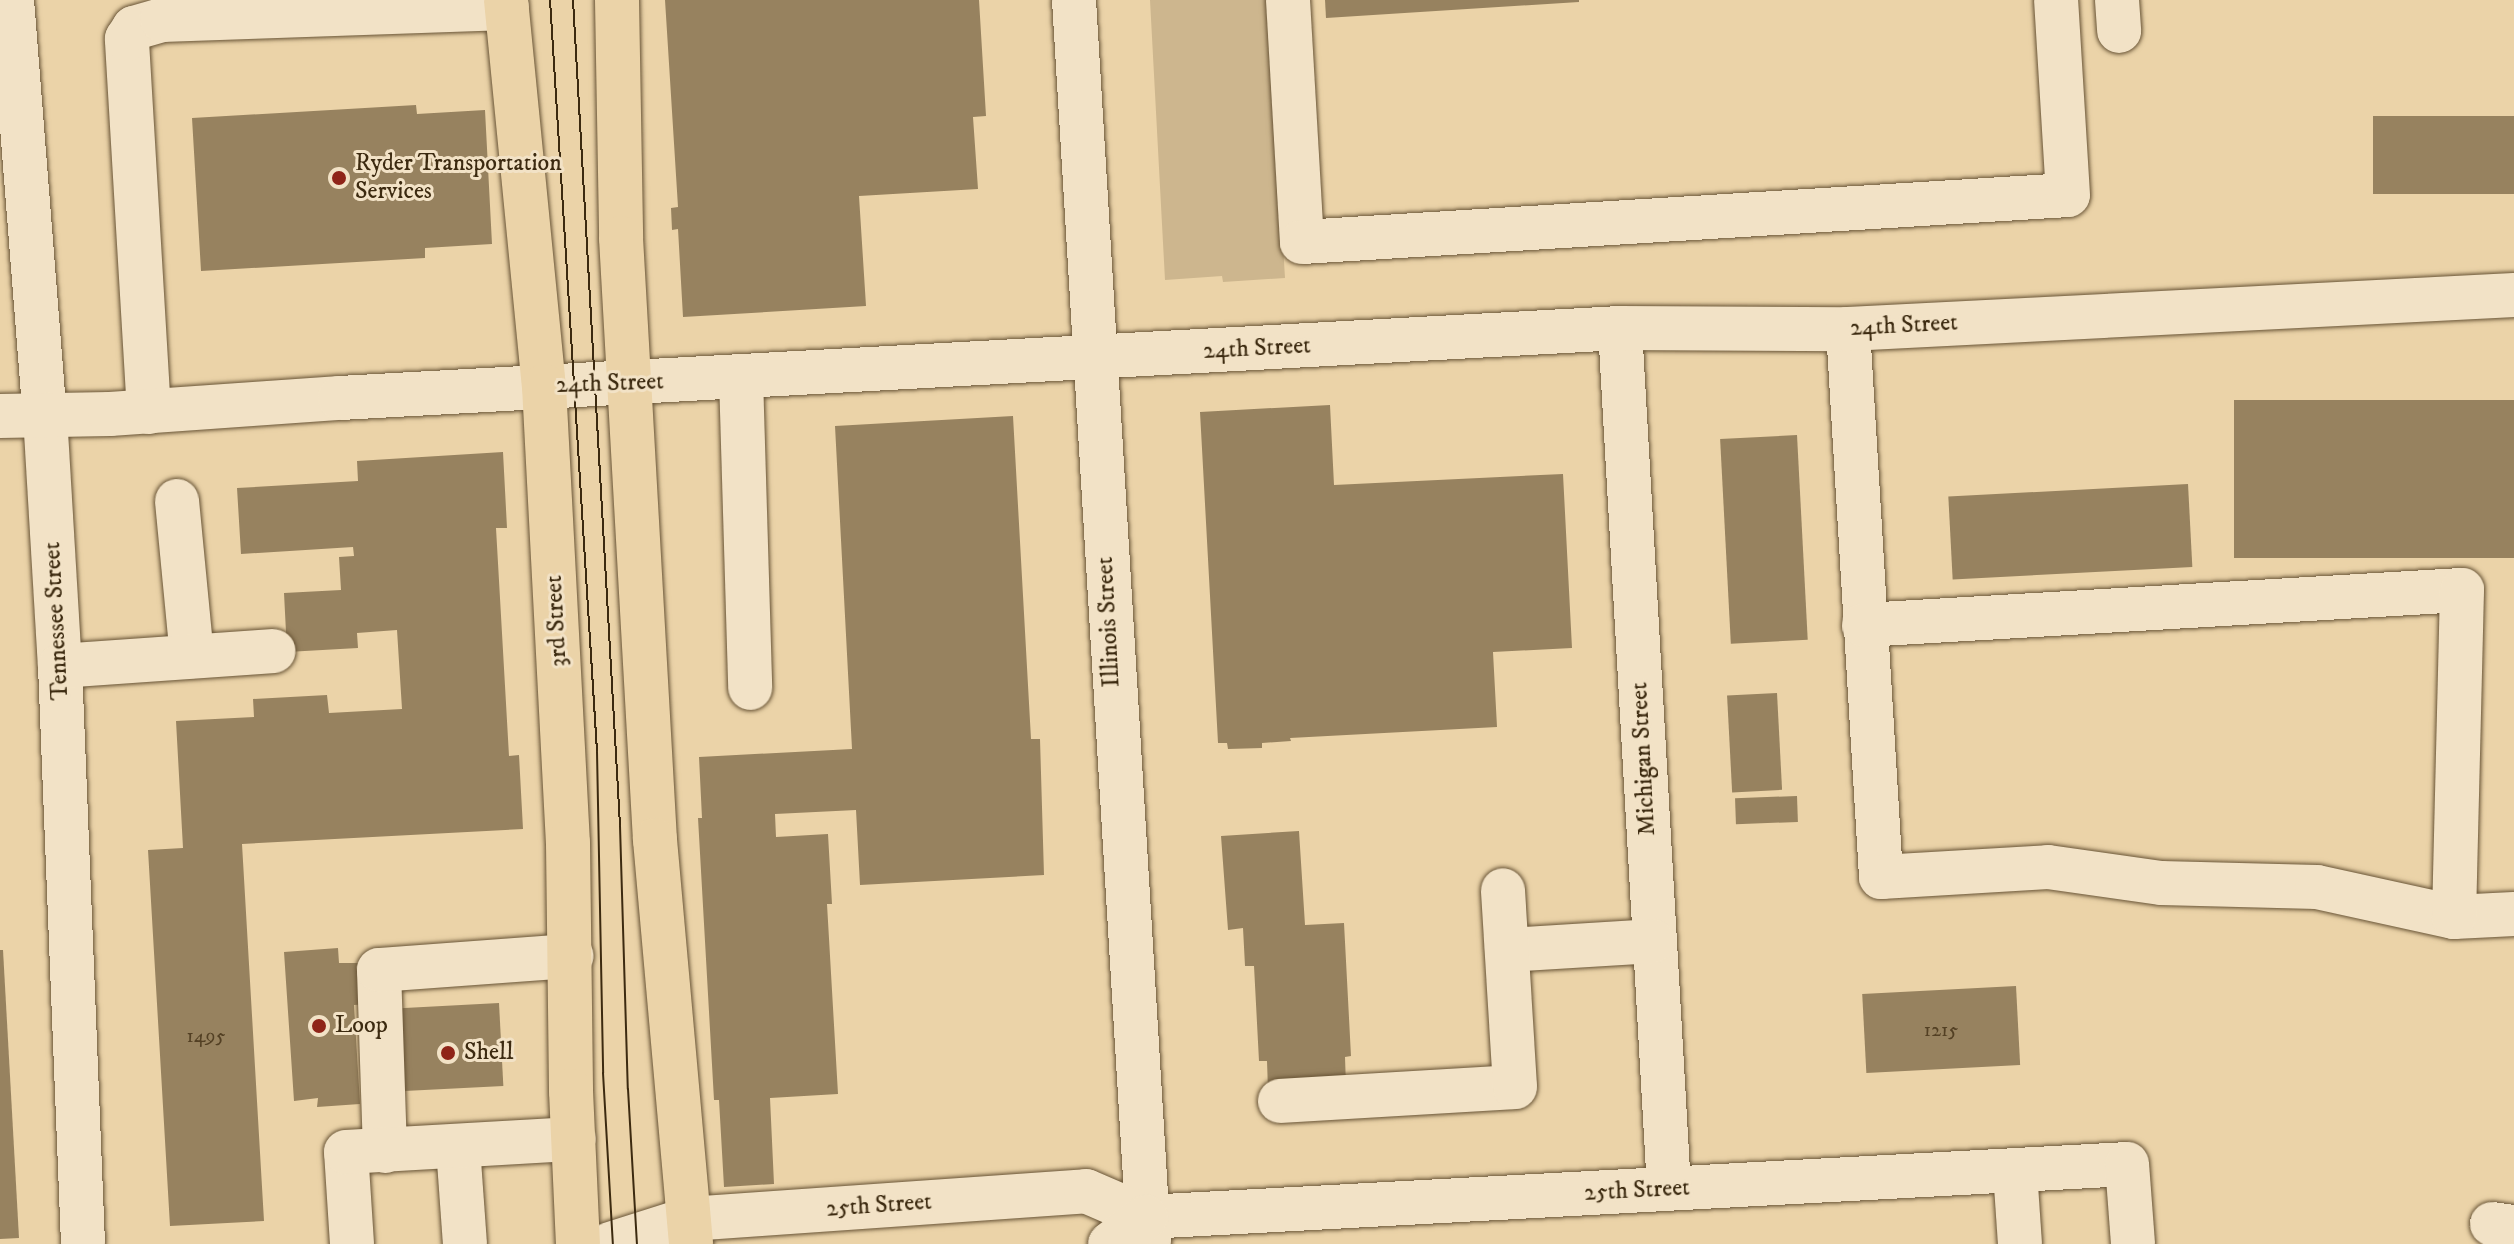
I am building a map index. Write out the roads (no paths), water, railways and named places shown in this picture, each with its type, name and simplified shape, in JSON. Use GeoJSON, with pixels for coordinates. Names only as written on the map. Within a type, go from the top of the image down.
{"type":"FeatureCollection","features":[{"type":"Feature","properties":{"kind":"main road"},"geometry":{"type":"LineString","coordinates":[[617,0],[620,208],[661,939],[690,1231]]}},
{"type":"Feature","properties":{"kind":"main road","name":"3rd Street"},"geometry":{"type":"LineString","coordinates":[[507,4],[544,386],[568,843],[578,1244]]}},
{"type":"Feature","properties":{"kind":"street","name":"Tennessee Street"},"geometry":{"type":"LineString","coordinates":[[12,0],[45,415],[60,666],[83,1244]]}},
{"type":"Feature","properties":{"kind":"street","name":"Illinois Street"},"geometry":{"type":"LineString","coordinates":[[1074,0],[1093,358],[1148,1231]]}},
{"type":"Feature","properties":{"kind":"street"},"geometry":{"type":"LineString","coordinates":[[1288,0],[1302,242],[1419,216],[1759,195],[2068,195],[2056,0]]}},
{"type":"Feature","properties":{"kind":"street"},"geometry":{"type":"LineString","coordinates":[[149,412],[127,39],[134,28],[162,20],[392,5],[507,4]]}},
{"type":"Feature","properties":{"kind":"street","name":"24th Street"},"geometry":{"type":"LineString","coordinates":[[0,416],[149,412],[544,386],[629,384],[1620,328],[1848,329],[2514,295]]}},
{"type":"Feature","properties":{"kind":"street","name":"Michigan Street"},"geometry":{"type":"LineString","coordinates":[[1620,328],[1669,1189]]}},
{"type":"Feature","properties":{"kind":"street"},"geometry":{"type":"LineString","coordinates":[[1848,329],[1881,877],[2048,867],[2161,883],[2317,887],[2454,917],[2514,914]]}},
{"type":"Feature","properties":{"kind":"street"},"geometry":{"type":"LineString","coordinates":[[741,377],[750,688]]}},
{"type":"Feature","properties":{"kind":"street"},"geometry":{"type":"LineString","coordinates":[[177,501],[192,656]]}},
{"type":"Feature","properties":{"kind":"street"},"geometry":{"type":"LineString","coordinates":[[1864,625],[2462,590],[2454,917]]}},
{"type":"Feature","properties":{"kind":"street"},"geometry":{"type":"LineString","coordinates":[[60,666],[273,651]]}},
{"type":"Feature","properties":{"kind":"street"},"geometry":{"type":"LineString","coordinates":[[1280,1101],[1515,1087],[1503,890]]}},
{"type":"Feature","properties":{"kind":"street"},"geometry":{"type":"LineString","coordinates":[[1507,950],[1653,941]]}},
{"type":"Feature","properties":{"kind":"street"},"geometry":{"type":"LineString","coordinates":[[385,1151],[379,970],[571,956]]}},
{"type":"Feature","properties":{"kind":"street"},"geometry":{"type":"LineString","coordinates":[[352,1244],[346,1152],[574,1139]]}},
{"type":"Feature","properties":{"kind":"street"},"geometry":{"type":"LineString","coordinates":[[458,1147],[465,1244]]}},
{"type":"Feature","properties":{"kind":"street","name":"25th Street"},"geometry":{"type":"LineString","coordinates":[[610,1244],[690,1231],[1086,1191],[1148,1231],[1669,1189],[2127,1164],[2133,1244]]}},
{"type":"Feature","properties":{"kind":"street"},"geometry":{"type":"LineString","coordinates":[[2015,1171],[2020,1244]]}},
{"type":"Feature","properties":{"kind":"street"},"geometry":{"type":"LineString","coordinates":[[1110,1244],[1148,1231]]}},
{"type":"Feature","properties":{"kind":"tram line"},"geometry":{"type":"LineString","coordinates":[[550,0],[597,752],[603,1073],[613,1244]]}},
{"type":"Feature","properties":{"kind":"tram line"},"geometry":{"type":"LineString","coordinates":[[573,0],[620,826],[628,1089],[637,1244]]}},
{"type":"Feature","properties":{"kind":"place","name":"Ryder Transportation Services"},"geometry":{"type":"Point","coordinates":[339,178]}},
{"type":"Feature","properties":{"kind":"place","name":"Loop"},"geometry":{"type":"Point","coordinates":[319,1026]}},
{"type":"Feature","properties":{"kind":"place","name":"Shell"},"geometry":{"type":"Point","coordinates":[448,1053]}}]}
